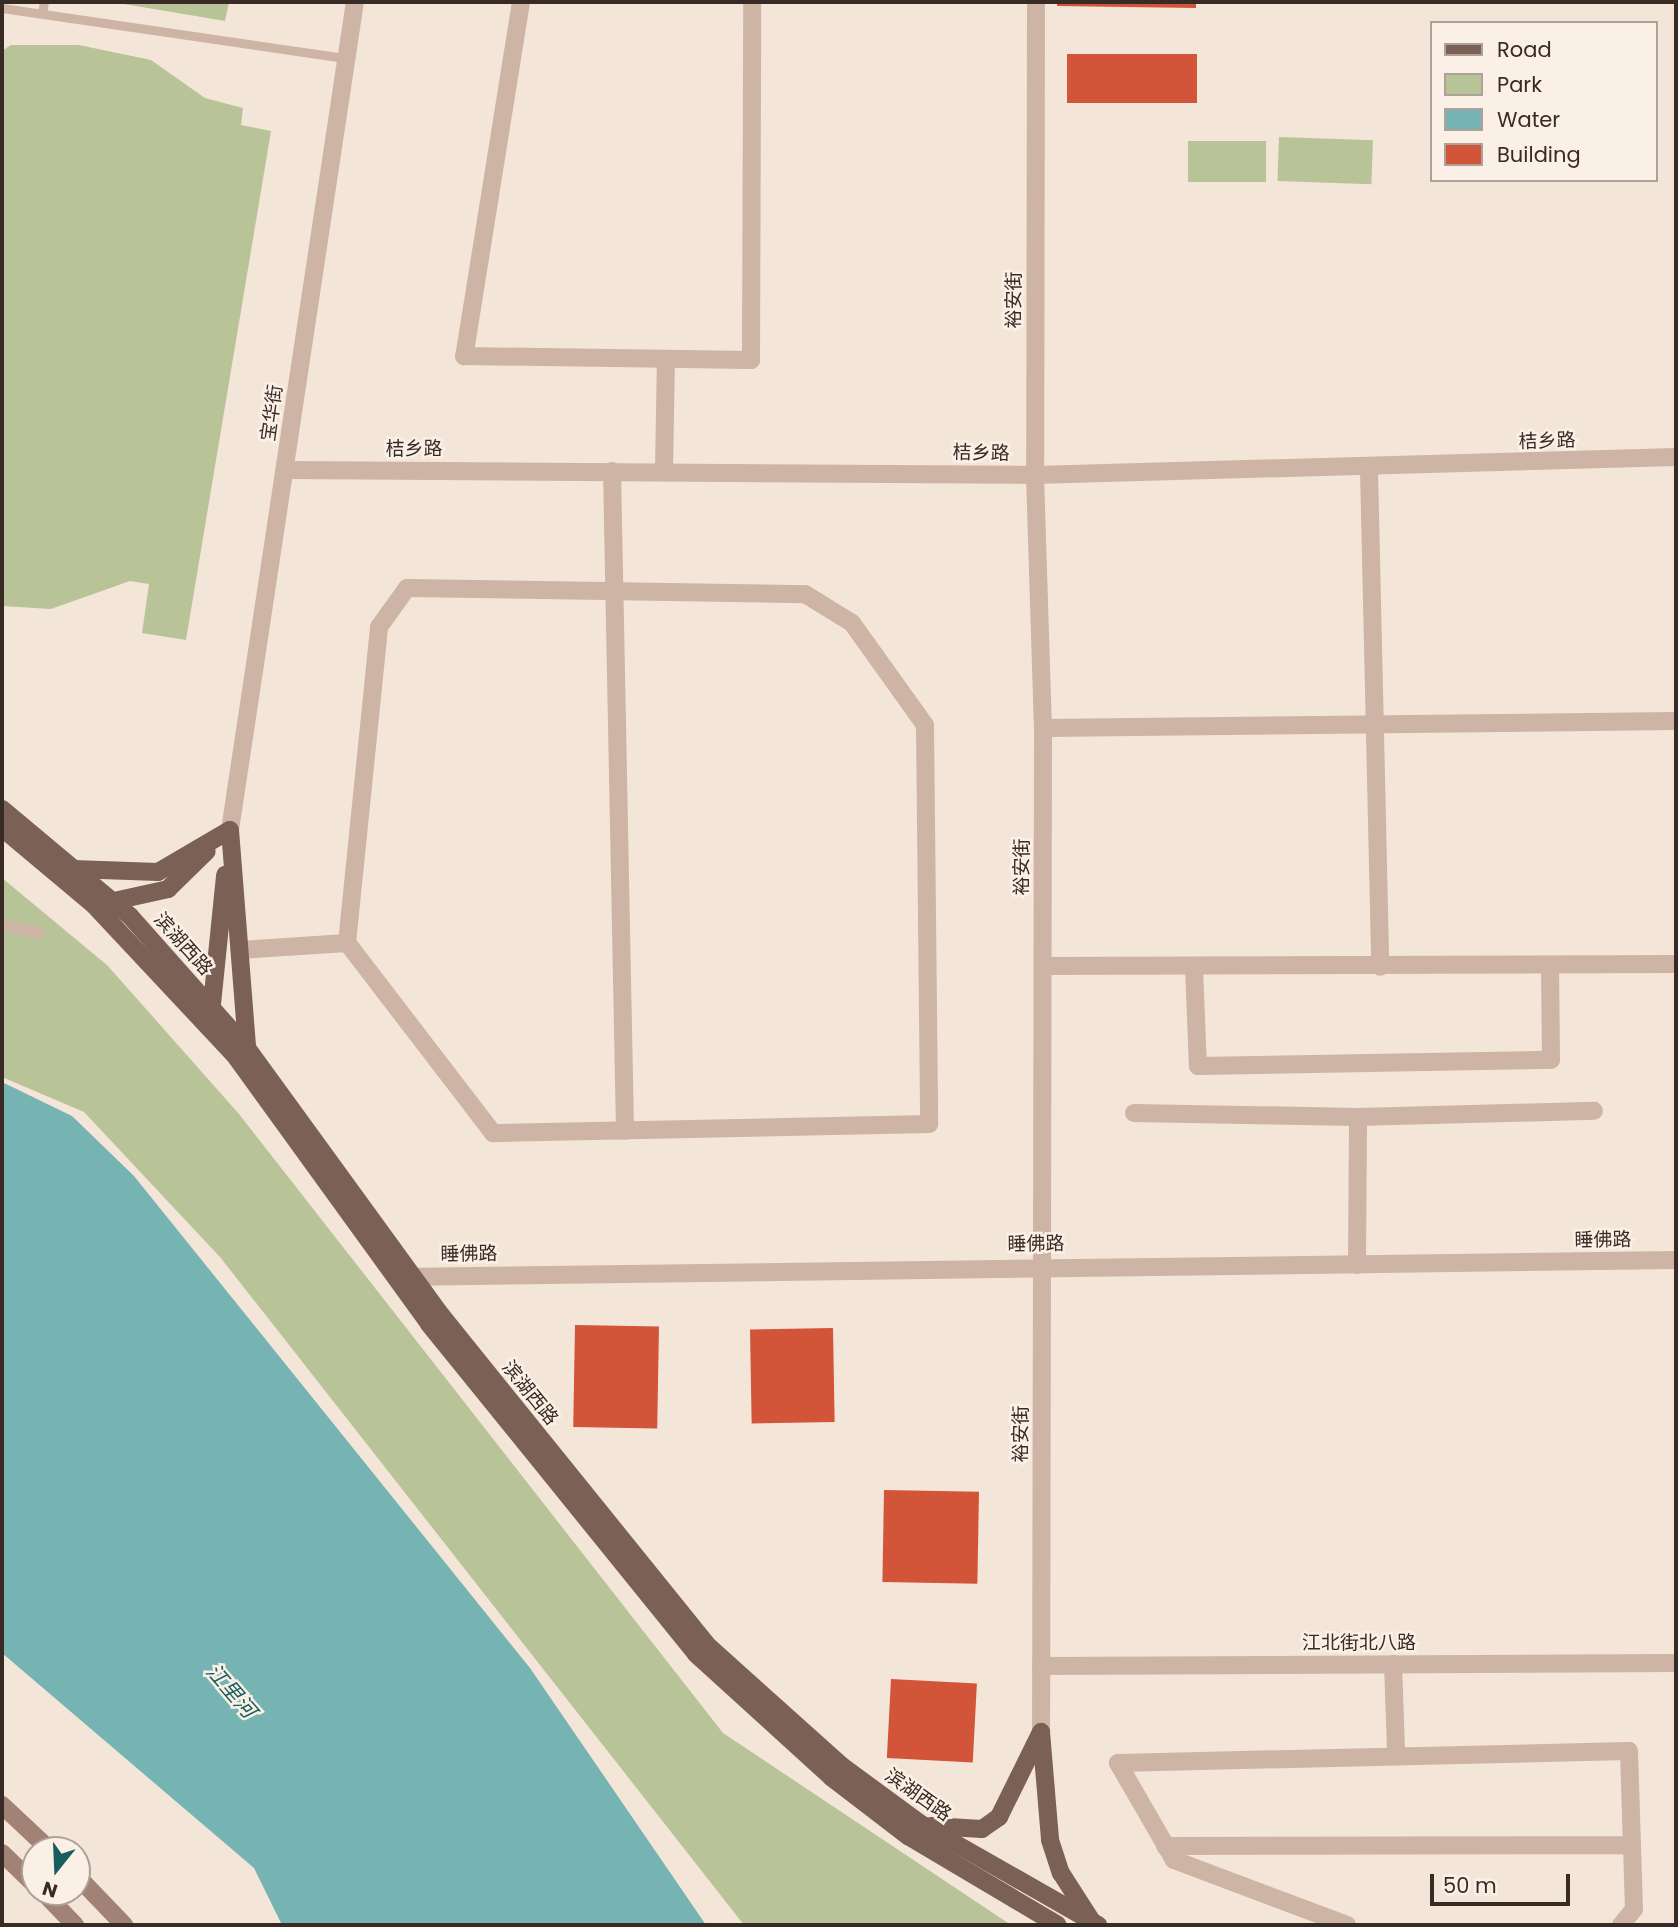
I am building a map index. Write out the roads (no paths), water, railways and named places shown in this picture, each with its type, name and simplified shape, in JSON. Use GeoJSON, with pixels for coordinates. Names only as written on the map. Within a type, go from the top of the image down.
{"type":"FeatureCollection","features":[{"type":"Feature","properties":{"kind":"main road","name":"滨湖西路"},"geometry":{"type":"LineString","coordinates":[[2,809],[113,901],[247,1048],[415,1276],[706,1644],[842,1766],[921,1824],[1095,1924]]}},
{"type":"Feature","properties":{"kind":"main road","name":"滨湖西路"},"geometry":{"type":"LineString","coordinates":[[2,828],[94,905],[210,1028],[396,1278],[696,1654],[831,1777],[908,1836],[1058,1925]]}},
{"type":"Feature","properties":{"kind":"main road"},"geometry":{"type":"LineString","coordinates":[[73,869],[158,872],[230,830]]}},
{"type":"Feature","properties":{"kind":"main road"},"geometry":{"type":"LineString","coordinates":[[94,905],[168,889],[230,830]]}},
{"type":"Feature","properties":{"kind":"main road"},"geometry":{"type":"LineString","coordinates":[[230,830],[247,1048]]}},
{"type":"Feature","properties":{"kind":"main road"},"geometry":{"type":"LineString","coordinates":[[210,1028],[230,830]]}},
{"type":"Feature","properties":{"kind":"main road"},"geometry":{"type":"LineString","coordinates":[[921,1824],[972,1830],[999,1817],[1041,1732]]}},
{"type":"Feature","properties":{"kind":"main road"},"geometry":{"type":"LineString","coordinates":[[1041,1732],[1051,1840],[1061,1873],[1095,1924]]}},
{"type":"Feature","properties":{"kind":"main road"},"geometry":{"type":"LineString","coordinates":[[2,1805],[35,1836]]}},
{"type":"Feature","properties":{"kind":"main road"},"geometry":{"type":"LineString","coordinates":[[2,1853],[21,1871]]}},
{"type":"Feature","properties":{"kind":"main road"},"geometry":{"type":"LineString","coordinates":[[91,1891],[124,1925]]}},
{"type":"Feature","properties":{"kind":"main road"},"geometry":{"type":"LineString","coordinates":[[57,1906],[75,1925]]}},
{"type":"Feature","properties":{"kind":"street","name":"宝华街"},"geometry":{"type":"LineString","coordinates":[[230,830],[355,2]]}},
{"type":"Feature","properties":{"kind":"street"},"geometry":{"type":"LineString","coordinates":[[521,2],[464,356],[751,360],[752,2]]}},
{"type":"Feature","properties":{"kind":"street","name":"裕安街"},"geometry":{"type":"LineString","coordinates":[[1036,2],[1035,475],[1043,728],[1041,1732]]}},
{"type":"Feature","properties":{"kind":"street"},"geometry":{"type":"LineString","coordinates":[[664,471],[666,359]]}},
{"type":"Feature","properties":{"kind":"street","name":"桔乡路"},"geometry":{"type":"LineString","coordinates":[[285,470],[1035,475],[1369,469],[1676,457]]}},
{"type":"Feature","properties":{"kind":"street"},"geometry":{"type":"LineString","coordinates":[[1369,469],[1380,967]]}},
{"type":"Feature","properties":{"kind":"street"},"geometry":{"type":"LineString","coordinates":[[612,471],[612,591],[625,1130]]}},
{"type":"Feature","properties":{"kind":"street"},"geometry":{"type":"LineString","coordinates":[[407,588],[805,594],[852,623],[925,725],[929,1124],[493,1133],[347,943],[379,627],[407,588]]}},
{"type":"Feature","properties":{"kind":"street"},"geometry":{"type":"LineString","coordinates":[[1043,728],[1676,721]]}},
{"type":"Feature","properties":{"kind":"street"},"geometry":{"type":"LineString","coordinates":[[2,925],[39,933]]}},
{"type":"Feature","properties":{"kind":"street"},"geometry":{"type":"LineString","coordinates":[[240,950],[347,943]]}},
{"type":"Feature","properties":{"kind":"street"},"geometry":{"type":"LineString","coordinates":[[1043,966],[1194,968],[1676,964]]}},
{"type":"Feature","properties":{"kind":"street"},"geometry":{"type":"LineString","coordinates":[[1194,968],[1198,1066],[1551,1060],[1550,966]]}},
{"type":"Feature","properties":{"kind":"street"},"geometry":{"type":"LineString","coordinates":[[1134,1112],[1358,1117],[1594,1111]]}},
{"type":"Feature","properties":{"kind":"street"},"geometry":{"type":"LineString","coordinates":[[1357,1265],[1358,1117]]}},
{"type":"Feature","properties":{"kind":"street","name":"睡佛路"},"geometry":{"type":"LineString","coordinates":[[396,1278],[1043,1265],[1357,1265],[1676,1260]]}},
{"type":"Feature","properties":{"kind":"street","name":"江北街北八路"},"geometry":{"type":"LineString","coordinates":[[1041,1666],[1676,1663]]}},
{"type":"Feature","properties":{"kind":"street"},"geometry":{"type":"LineString","coordinates":[[1393,1664],[1396,1752]]}},
{"type":"Feature","properties":{"kind":"street"},"geometry":{"type":"LineString","coordinates":[[1347,1925],[1174,1860],[1118,1763],[1396,1752],[1629,1752],[1634,1909],[1621,1925]]}},
{"type":"Feature","properties":{"kind":"street"},"geometry":{"type":"LineString","coordinates":[[1166,1846],[1632,1845]]}},
{"type":"Feature","properties":{"kind":"lane"},"geometry":{"type":"LineString","coordinates":[[43,13],[44,2]]}},
{"type":"Feature","properties":{"kind":"lane"},"geometry":{"type":"LineString","coordinates":[[2,8],[346,58]]}},
{"type":"Feature","properties":{"kind":"water","name":"江里河"},"geometry":{"type":"Polygon","coordinates":[[[2,1082],[72,1116],[134,1176],[530,1668],[706,1925],[282,1925],[254,1868],[2,1653],[2,1082]]]}}]}
